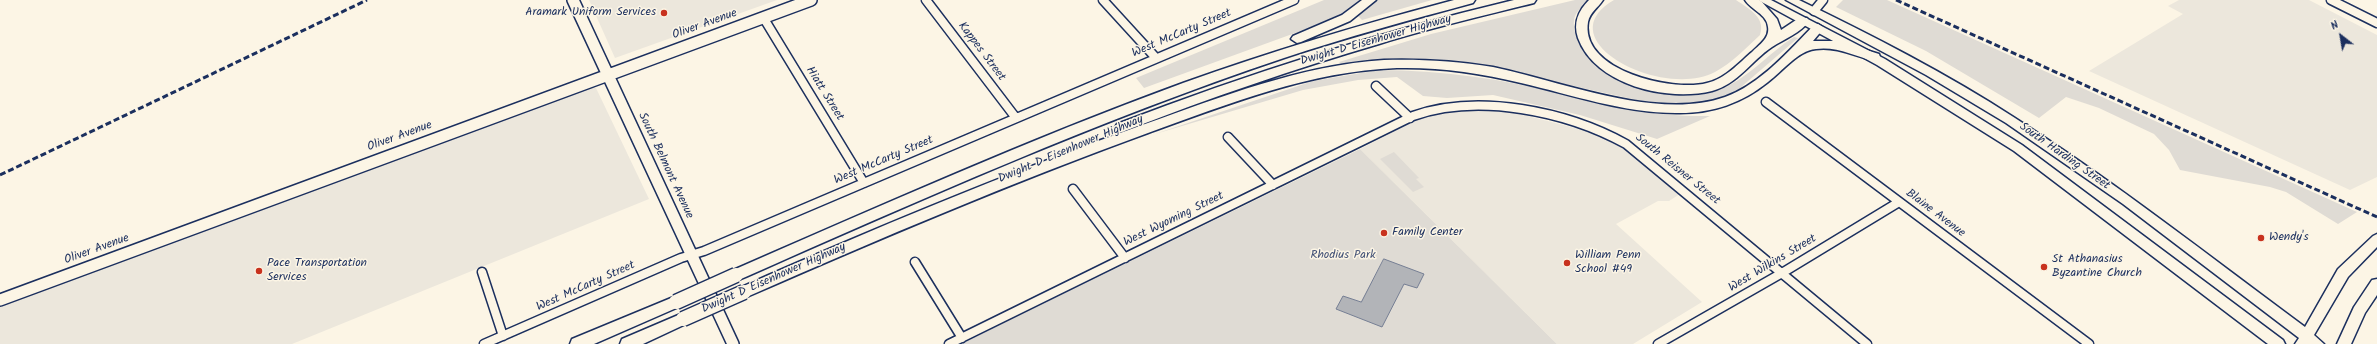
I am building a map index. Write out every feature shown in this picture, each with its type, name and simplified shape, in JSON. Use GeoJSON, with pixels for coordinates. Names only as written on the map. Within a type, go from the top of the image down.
{"type":"FeatureCollection","features":[{"type":"Feature","properties":{"kind":"highway"},"geometry":{"type":"LineString","coordinates":[[1101,118],[1184,80],[1326,28],[1353,13],[1370,0]]}},
{"type":"Feature","properties":{"kind":"highway","name":"Dwight D Eisenhower Highway"},"geometry":{"type":"LineString","coordinates":[[578,344],[993,163],[1101,118],[1216,75],[1291,50],[1374,25],[1469,0]]}},
{"type":"Feature","properties":{"kind":"highway","name":"Dwight D Eisenhower Highway"},"geometry":{"type":"LineString","coordinates":[[628,344],[1108,133],[1231,86],[1378,39],[1530,0]]}},
{"type":"Feature","properties":{"kind":"highway"},"geometry":{"type":"LineString","coordinates":[[1597,0],[1587,10],[1582,20],[1581,29],[1586,44],[1596,57],[1609,68],[1624,77],[1646,85],[1681,90],[1711,86],[1730,77],[1768,44],[1803,21]]}},
{"type":"Feature","properties":{"kind":"highway"},"geometry":{"type":"LineString","coordinates":[[1751,0],[1765,11],[1773,22],[1775,30],[1768,44]]}},
{"type":"Feature","properties":{"kind":"highway"},"geometry":{"type":"LineString","coordinates":[[894,226],[1180,116],[1276,85],[1336,71],[1387,65],[1452,66],[1500,74],[1642,106],[1689,110],[1724,103],[1743,94],[1795,50],[1818,28]]}},
{"type":"Feature","properties":{"kind":"highway"},"geometry":{"type":"LineString","coordinates":[[1795,50],[1806,45],[1825,43],[1842,46],[1874,58]]}},
{"type":"Feature","properties":{"kind":"main road","name":"South Harding Street"},"geometry":{"type":"LineString","coordinates":[[1763,0],[1874,58],[2018,148],[2278,344]]}},
{"type":"Feature","properties":{"kind":"main road","name":"South Harding Street"},"geometry":{"type":"LineString","coordinates":[[1791,0],[1938,76],[2017,124],[2095,179],[2309,341]]}},
{"type":"Feature","properties":{"kind":"main road"},"geometry":{"type":"LineString","coordinates":[[1803,21],[1814,12],[1818,28]]}},
{"type":"Feature","properties":{"kind":"main road"},"geometry":{"type":"LineString","coordinates":[[2309,341],[2343,273],[2377,239]]}},
{"type":"Feature","properties":{"kind":"main road"},"geometry":{"type":"LineString","coordinates":[[2344,344],[2359,311],[2377,284]]}},
{"type":"Feature","properties":{"kind":"street","name":"South Belmont Avenue"},"geometry":{"type":"LineString","coordinates":[[573,0],[732,344]]}},
{"type":"Feature","properties":{"kind":"street","name":"Oliver Avenue"},"geometry":{"type":"LineString","coordinates":[[0,300],[607,74],[811,0]]}},
{"type":"Feature","properties":{"kind":"street","name":"Kappes Street"},"geometry":{"type":"LineString","coordinates":[[926,0],[1016,118]]}},
{"type":"Feature","properties":{"kind":"street"},"geometry":{"type":"LineString","coordinates":[[1103,0],[1156,58]]}},
{"type":"Feature","properties":{"kind":"street"},"geometry":{"type":"LineString","coordinates":[[1814,12],[1823,0]]}},
{"type":"Feature","properties":{"kind":"street"},"geometry":{"type":"LineString","coordinates":[[2331,0],[2377,23]]}},
{"type":"Feature","properties":{"kind":"street","name":"West McCarty Street"},"geometry":{"type":"LineString","coordinates":[[484,344],[1288,1]]}},
{"type":"Feature","properties":{"kind":"street","name":"Hiatt Street"},"geometry":{"type":"LineString","coordinates":[[763,17],[864,182]]}},
{"type":"Feature","properties":{"kind":"street"},"geometry":{"type":"LineString","coordinates":[[1376,86],[1410,118]]}},
{"type":"Feature","properties":{"kind":"street","name":"Blaine Avenue"},"geometry":{"type":"LineString","coordinates":[[1766,102],[2089,344]]}},
{"type":"Feature","properties":{"kind":"street","name":"South Reisner Street"},"geometry":{"type":"LineString","coordinates":[[1410,118],[1424,112],[1444,107],[1486,104],[1515,108],[1598,130],[1637,152],[1867,344]]}},
{"type":"Feature","properties":{"kind":"street","name":"West Wyoming Street"},"geometry":{"type":"LineString","coordinates":[[949,344],[1410,118]]}},
{"type":"Feature","properties":{"kind":"street"},"geometry":{"type":"LineString","coordinates":[[1228,137],[1273,185]]}},
{"type":"Feature","properties":{"kind":"street"},"geometry":{"type":"LineString","coordinates":[[1073,189],[1125,258]]}},
{"type":"Feature","properties":{"kind":"street","name":"West Wilkins Street"},"geometry":{"type":"LineString","coordinates":[[1658,344],[1782,273],[1899,202]]}},
{"type":"Feature","properties":{"kind":"street"},"geometry":{"type":"LineString","coordinates":[[915,262],[962,338]]}},
{"type":"Feature","properties":{"kind":"street"},"geometry":{"type":"LineString","coordinates":[[482,272],[502,336]]}},
{"type":"Feature","properties":{"kind":"shaded area"},"geometry":{"type":"Polygon","coordinates":[[[589,0],[777,0],[615,58],[589,0]]]}},
{"type":"Feature","properties":{"kind":"shaded area"},"geometry":{"type":"Polygon","coordinates":[[[2179,0],[2309,0],[2377,35],[2377,177],[2350,190],[2089,71],[2183,14],[2168,6],[2179,0]]]}},
{"type":"Feature","properties":{"kind":"shaded area"},"geometry":{"type":"Polygon","coordinates":[[[591,88],[596,88],[649,199],[292,344],[0,344],[0,306],[591,88]]]}},
{"type":"Feature","properties":{"kind":"shaded area","name":"William Penn School #49"},"geometry":{"type":"Polygon","coordinates":[[[1485,108],[1512,112],[1575,128],[1599,136],[1625,149],[1680,194],[1669,201],[1658,201],[1616,224],[1702,302],[1633,344],[1557,344],[1360,149],[1427,115],[1448,110],[1485,108]]]}},
{"type":"Feature","properties":{"kind":"shaded area"},"geometry":{"type":"Polygon","coordinates":[[[1384,259],[1424,274],[1417,288],[1404,284],[1382,327],[1336,309],[1343,296],[1361,302],[1384,259]]]}},
{"type":"Feature","properties":{"kind":"green space"},"geometry":{"type":"Polygon","coordinates":[[[1324,0],[1360,0],[1342,13],[1317,25],[1144,88],[1136,78],[1324,0]]]}},
{"type":"Feature","properties":{"kind":"green space"},"geometry":{"type":"Polygon","coordinates":[[[1377,0],[1432,0],[1362,20],[1358,16],[1377,0]]]}},
{"type":"Feature","properties":{"kind":"green space"},"geometry":{"type":"Polygon","coordinates":[[[1575,0],[1589,0],[1576,14],[1574,23],[1577,37],[1587,54],[1599,66],[1615,77],[1650,91],[1669,95],[1687,96],[1704,94],[1727,87],[1747,74],[1785,43],[1794,37],[1798,38],[1733,94],[1710,102],[1675,106],[1655,104],[1482,66],[1444,61],[1373,61],[1342,65],[1339,62],[1431,34],[1575,0]]]}},
{"type":"Feature","properties":{"kind":"green space"},"geometry":{"type":"Polygon","coordinates":[[[1614,0],[1736,0],[1751,10],[1758,18],[1761,23],[1760,35],[1733,60],[1715,72],[1693,79],[1667,78],[1642,72],[1619,62],[1602,48],[1593,32],[1596,16],[1614,0]]]}},
{"type":"Feature","properties":{"kind":"green space"},"geometry":{"type":"Polygon","coordinates":[[[1843,0],[1887,0],[2357,212],[2338,224],[2286,192],[2270,187],[2180,170],[2169,150],[2154,134],[2099,108],[2066,97],[2039,118],[1926,51],[1836,7],[1843,0]]]}},
{"type":"Feature","properties":{"kind":"green space"},"geometry":{"type":"Polygon","coordinates":[[[1379,70],[1402,70],[1472,76],[1517,84],[1635,110],[1671,115],[1710,116],[1657,139],[1580,115],[1493,95],[1447,98],[1423,96],[1397,77],[1358,80],[1303,90],[1155,134],[1313,81],[1379,70]]]}},
{"type":"Feature","properties":{"kind":"green space","name":"Rhodius Park"},"geometry":{"type":"Polygon","coordinates":[[[1360,149],[1557,344],[961,344],[1360,149]]]}},
{"type":"Feature","properties":{"kind":"green space"},"geometry":{"type":"Polygon","coordinates":[[[1394,152],[1419,178],[1416,179],[1424,187],[1413,192],[1380,159],[1394,152]]]}},
{"type":"Feature","properties":{"kind":"railway"},"geometry":{"type":"LineString","coordinates":[[0,175],[367,0]]}},
{"type":"Feature","properties":{"kind":"railway"},"geometry":{"type":"LineString","coordinates":[[1896,0],[2377,217]]}},
{"type":"Feature","properties":{"kind":"place","name":"Aramark Uniform Services"},"geometry":{"type":"Point","coordinates":[664,13]}},
{"type":"Feature","properties":{"kind":"place","name":"Family Center"},"geometry":{"type":"Point","coordinates":[1384,233]}},
{"type":"Feature","properties":{"kind":"place","name":"Wendy's"},"geometry":{"type":"Point","coordinates":[2261,238]}},
{"type":"Feature","properties":{"kind":"place","name":"William Penn School #49"},"geometry":{"type":"Point","coordinates":[1567,263]}},
{"type":"Feature","properties":{"kind":"place","name":"St Athanasius Byzantine Church"},"geometry":{"type":"Point","coordinates":[2044,267]}},
{"type":"Feature","properties":{"kind":"place","name":"Pace Transportation Services"},"geometry":{"type":"Point","coordinates":[259,271]}}]}
